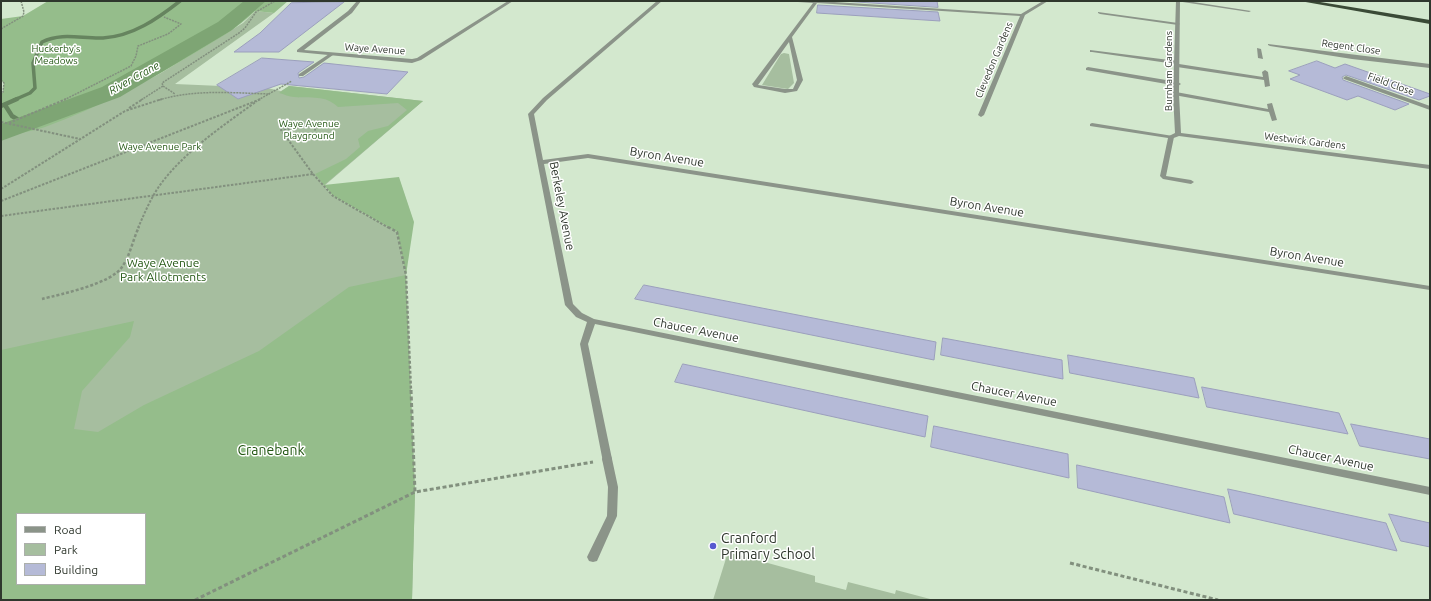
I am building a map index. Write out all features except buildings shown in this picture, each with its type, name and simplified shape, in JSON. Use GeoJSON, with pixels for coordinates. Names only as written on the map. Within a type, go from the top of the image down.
{"type":"FeatureCollection","features":[{"type":"Feature","properties":{"kind":"highway"},"geometry":{"type":"LineString","coordinates":[[1303,1],[1430,22]]}},
{"type":"Feature","properties":{"kind":"highway"},"geometry":{"type":"LineString","coordinates":[[1328,1],[1430,18]]}},
{"type":"Feature","properties":{"kind":"street","name":"Waye Avenue"},"geometry":{"type":"LineString","coordinates":[[358,1],[350,12],[299,50],[331,55],[405,61],[419,59],[511,1]]}},
{"type":"Feature","properties":{"kind":"street","name":"Berkeley Avenue"},"geometry":{"type":"LineString","coordinates":[[592,321],[579,315],[569,305],[531,118],[532,112],[660,1]]}},
{"type":"Feature","properties":{"kind":"street"},"geometry":{"type":"LineString","coordinates":[[798,1],[1022,15]]}},
{"type":"Feature","properties":{"kind":"street","name":"Clevedon Gardens"},"geometry":{"type":"LineString","coordinates":[[981,115],[1022,15],[1046,1]]}},
{"type":"Feature","properties":{"kind":"street"},"geometry":{"type":"LineString","coordinates":[[1178,1],[1249,11]]}},
{"type":"Feature","properties":{"kind":"street","name":"Burnham Gardens"},"geometry":{"type":"LineString","coordinates":[[1178,1],[1178,84],[1176,94],[1178,134]]}},
{"type":"Feature","properties":{"kind":"street"},"geometry":{"type":"LineString","coordinates":[[790,38],[800,80],[795,90],[785,91],[756,86],[755,84],[816,2]]}},
{"type":"Feature","properties":{"kind":"street"},"geometry":{"type":"LineString","coordinates":[[1100,12],[1178,24]]}},
{"type":"Feature","properties":{"kind":"street","name":"Regent Close"},"geometry":{"type":"LineString","coordinates":[[1270,45],[1352,57],[1430,66]]}},
{"type":"Feature","properties":{"kind":"street"},"geometry":{"type":"LineString","coordinates":[[1284,46],[1289,53]]}},
{"type":"Feature","properties":{"kind":"street"},"geometry":{"type":"LineString","coordinates":[[1259,50],[1261,58]]}},
{"type":"Feature","properties":{"kind":"street"},"geometry":{"type":"LineString","coordinates":[[1092,51],[1266,79]]}},
{"type":"Feature","properties":{"kind":"street"},"geometry":{"type":"LineString","coordinates":[[301,75],[331,55]]}},
{"type":"Feature","properties":{"kind":"street"},"geometry":{"type":"LineString","coordinates":[[1088,69],[1178,84]]}},
{"type":"Feature","properties":{"kind":"street"},"geometry":{"type":"LineString","coordinates":[[1265,72],[1267,86]]}},
{"type":"Feature","properties":{"kind":"street","name":"Field Close"},"geometry":{"type":"LineString","coordinates":[[1346,78],[1430,108]]}},
{"type":"Feature","properties":{"kind":"street"},"geometry":{"type":"LineString","coordinates":[[1176,94],[1272,111]]}},
{"type":"Feature","properties":{"kind":"street"},"geometry":{"type":"LineString","coordinates":[[1270,104],[1274,120]]}},
{"type":"Feature","properties":{"kind":"street"},"geometry":{"type":"LineString","coordinates":[[1092,125],[1171,137],[1178,134]]}},
{"type":"Feature","properties":{"kind":"street","name":"Westwick Gardens"},"geometry":{"type":"LineString","coordinates":[[1178,134],[1430,167]]}},
{"type":"Feature","properties":{"kind":"street"},"geometry":{"type":"LineString","coordinates":[[1171,137],[1163,176],[1166,178],[1191,182]]}},
{"type":"Feature","properties":{"kind":"street","name":"Byron Avenue"},"geometry":{"type":"LineString","coordinates":[[541,162],[588,156],[1430,288]]}},
{"type":"Feature","properties":{"kind":"street"},"geometry":{"type":"LineString","coordinates":[[592,321],[584,344],[613,487],[612,516],[593,557]]}},
{"type":"Feature","properties":{"kind":"street","name":"Chaucer Avenue"},"geometry":{"type":"LineString","coordinates":[[592,321],[1430,491]]}},
{"type":"Feature","properties":{"kind":"path"},"geometry":{"type":"LineString","coordinates":[[1,29],[23,16],[24,12],[21,1]]}},
{"type":"Feature","properties":{"kind":"path"},"geometry":{"type":"LineString","coordinates":[[1,189],[162,86],[162,83],[239,33],[245,28],[256,12],[275,1]]}},
{"type":"Feature","properties":{"kind":"path"},"geometry":{"type":"LineString","coordinates":[[10,124],[56,104],[130,66],[136,56],[136,49],[138,46],[163,37],[179,28],[182,24],[164,17]]}},
{"type":"Feature","properties":{"kind":"path"},"geometry":{"type":"LineString","coordinates":[[1,202],[261,98],[301,75]]}},
{"type":"Feature","properties":{"kind":"path"},"geometry":{"type":"LineString","coordinates":[[1,80],[4,83],[3,92],[1,94]]}},
{"type":"Feature","properties":{"kind":"path"},"geometry":{"type":"LineString","coordinates":[[162,86],[175,95]]}},
{"type":"Feature","properties":{"kind":"path"},"geometry":{"type":"LineString","coordinates":[[125,110],[175,95],[245,92],[270,94]]}},
{"type":"Feature","properties":{"kind":"path"},"geometry":{"type":"LineString","coordinates":[[42,298],[95,284],[113,276],[122,268],[154,195],[165,179],[189,155],[216,132],[261,98]]}},
{"type":"Feature","properties":{"kind":"path"},"geometry":{"type":"LineString","coordinates":[[1,122],[80,139]]}},
{"type":"Feature","properties":{"kind":"path"},"geometry":{"type":"LineString","coordinates":[[297,127],[302,122]]}},
{"type":"Feature","properties":{"kind":"path"},"geometry":{"type":"LineString","coordinates":[[334,122],[281,130],[313,174],[333,196],[397,232],[406,275],[415,492]]}},
{"type":"Feature","properties":{"kind":"path"},"geometry":{"type":"LineString","coordinates":[[316,124],[316,131]]}},
{"type":"Feature","properties":{"kind":"path"},"geometry":{"type":"LineString","coordinates":[[1,216],[313,174]]}},
{"type":"Feature","properties":{"kind":"path"},"geometry":{"type":"LineString","coordinates":[[195,600],[415,492],[607,459]]}},
{"type":"Feature","properties":{"kind":"path"},"geometry":{"type":"LineString","coordinates":[[1070,563],[1218,600]]}},
{"type":"Feature","properties":{"kind":"green space","name":"Huckerby's Meadows"},"geometry":{"type":"Polygon","coordinates":[[[48,1],[288,1],[274,13],[255,11],[235,28],[213,42],[161,73],[123,93],[45,127],[1,140],[1,94],[3,92],[4,83],[1,80],[1,19],[23,16],[48,1]]]}},
{"type":"Feature","properties":{"kind":"green space"},"geometry":{"type":"Polygon","coordinates":[[[255,11],[274,13],[175,84],[267,88],[281,91],[289,86],[423,101],[324,186],[333,196],[397,232],[406,275],[415,492],[412,600],[1,600],[1,140],[112,99],[161,73],[243,23],[255,11]]]}},
{"type":"Feature","properties":{"kind":"green space"},"geometry":{"type":"Polygon","coordinates":[[[781,54],[789,54],[794,83],[788,89],[762,85],[781,54]]]}},
{"type":"Feature","properties":{"kind":"green space"},"geometry":{"type":"Polygon","coordinates":[[[289,86],[423,101],[324,185],[315,174],[346,159],[360,147],[358,139],[368,131],[388,126],[407,110],[398,103],[338,107],[328,100],[292,97],[279,93],[289,86]]]}},
{"type":"Feature","properties":{"kind":"green space"},"geometry":{"type":"Polygon","coordinates":[[[399,177],[414,222],[406,275],[397,232],[333,196],[324,185],[399,177]]]}},
{"type":"Feature","properties":{"kind":"green space","name":"Cranebank"},"geometry":{"type":"Polygon","coordinates":[[[406,275],[415,492],[412,600],[1,600],[1,350],[134,321],[130,337],[82,391],[74,429],[98,432],[144,405],[259,351],[349,287],[406,275]]]}},
{"type":"Feature","properties":{"kind":"green space"},"geometry":{"type":"Polygon","coordinates":[[[728,552],[815,576],[815,582],[846,590],[848,582],[895,594],[896,590],[934,600],[713,600],[728,552]]]}},
{"type":"Feature","properties":{"kind":"waterway"},"geometry":{"type":"LineString","coordinates":[[14,100],[30,93],[35,88],[33,63],[42,42],[57,37],[114,37],[144,26],[180,1]]}},
{"type":"Feature","properties":{"kind":"waterway","name":"River Crane"},"geometry":{"type":"LineString","coordinates":[[1,133],[111,92],[225,26],[256,1]]}},
{"type":"Feature","properties":{"kind":"waterway"},"geometry":{"type":"LineString","coordinates":[[1,106],[17,99]]}},
{"type":"Feature","properties":{"kind":"waterway"},"geometry":{"type":"LineString","coordinates":[[5,105],[12,116],[17,119]]}},
{"type":"Feature","properties":{"kind":"waterway","name":"River Crane"},"geometry":{"type":"LineString","coordinates":[[23,120],[29,123]]}},
{"type":"Feature","properties":{"kind":"place","name":"Cranford Primary School"},"geometry":{"type":"Point","coordinates":[713,546]}},
{"type":"Feature","properties":{"kind":"park label","name":"Waye Avenue Playground"},"geometry":{"type":"Point","coordinates":[309,130]}},
{"type":"Feature","properties":{"kind":"park label","name":"Waye Avenue Park"},"geometry":{"type":"Point","coordinates":[160,147]}},
{"type":"Feature","properties":{"kind":"park label","name":"Waye Avenue Park Allotments"},"geometry":{"type":"Point","coordinates":[163,270]}}]}
